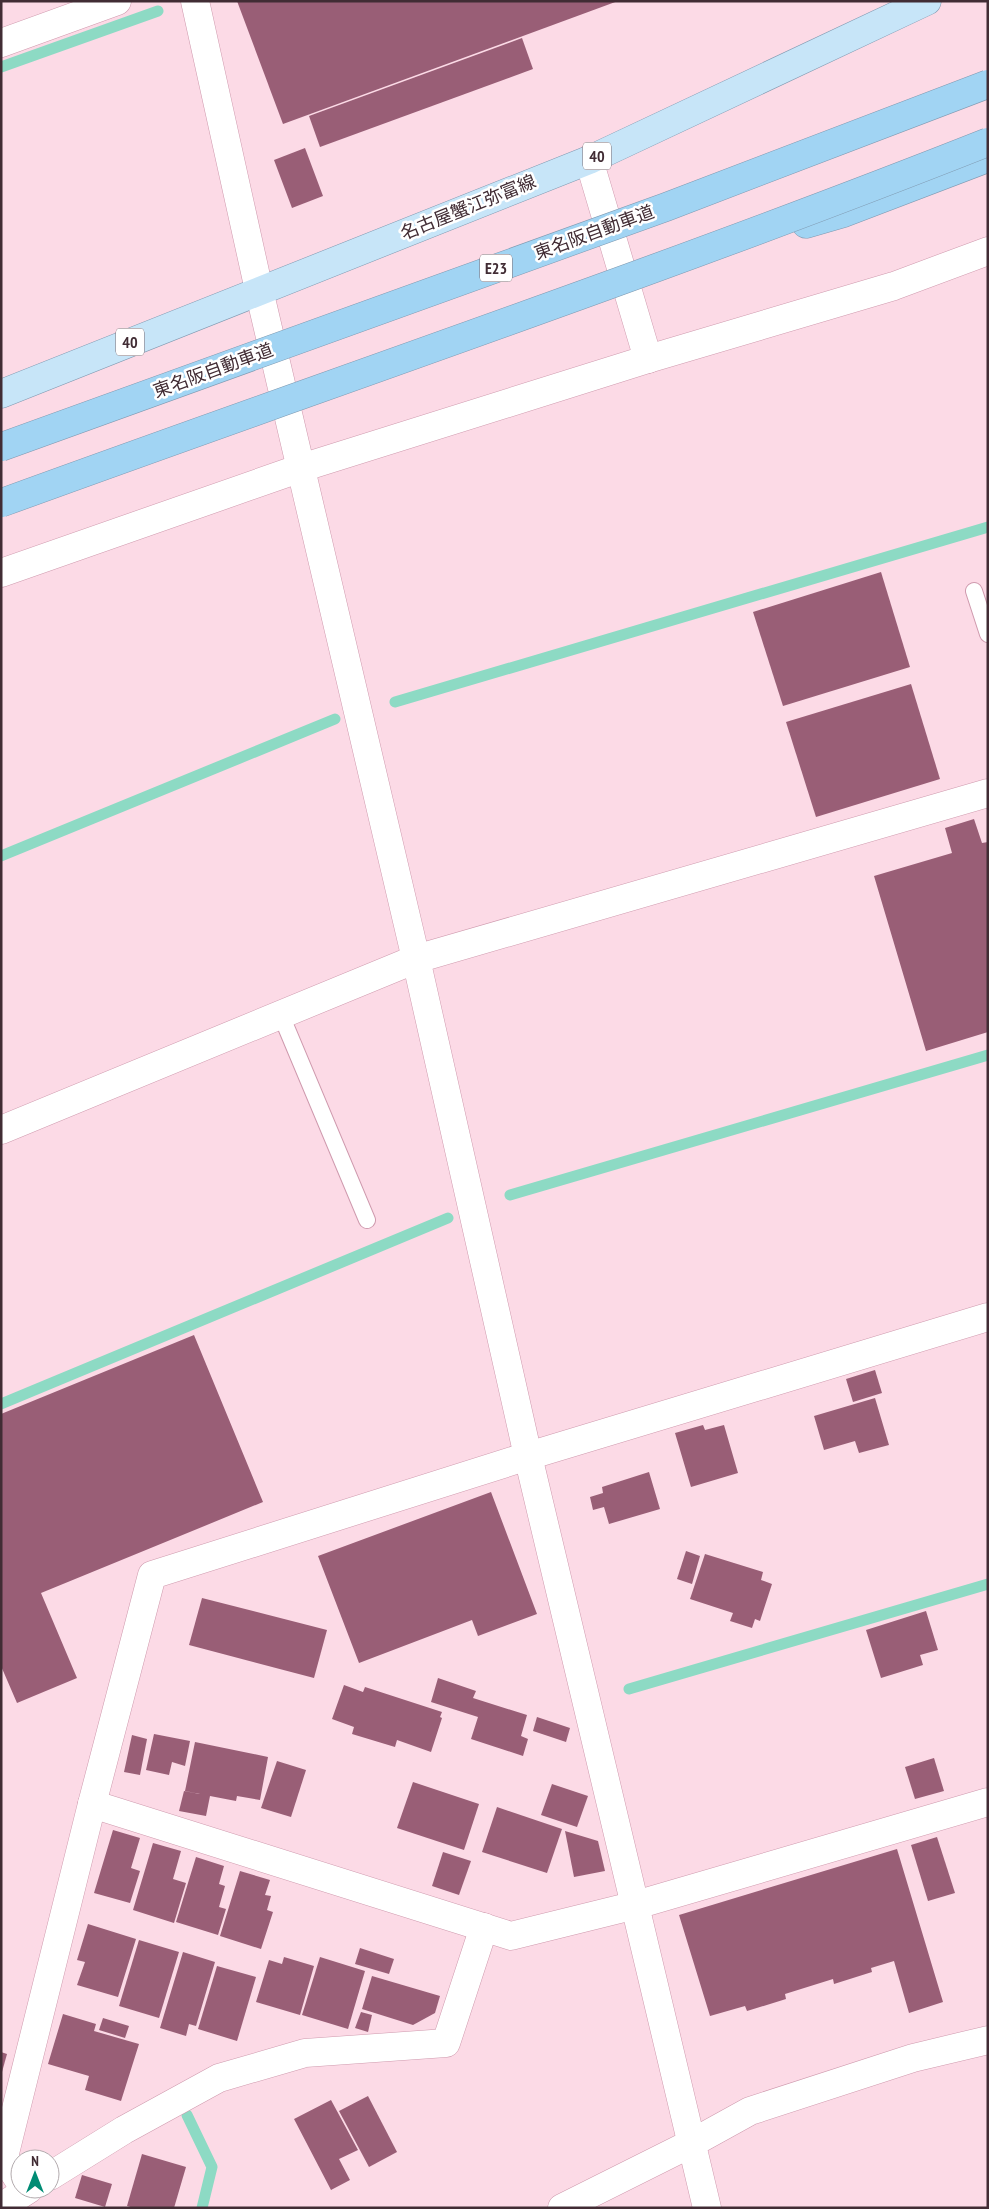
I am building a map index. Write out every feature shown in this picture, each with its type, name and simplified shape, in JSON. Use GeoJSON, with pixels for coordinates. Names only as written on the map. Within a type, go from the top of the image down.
{"type":"FeatureCollection","features":[{"type":"Feature","properties":{"kind":"highway","name":"東名阪自動車道"},"geometry":{"type":"LineString","coordinates":[[1,447],[666,206],[988,84]]}},
{"type":"Feature","properties":{"kind":"highway"},"geometry":{"type":"LineString","coordinates":[[1,503],[678,260],[988,142]]}},
{"type":"Feature","properties":{"kind":"highway"},"geometry":{"type":"LineString","coordinates":[[678,260],[844,213],[988,158]]}},
{"type":"Feature","properties":{"kind":"main road","name":"名古屋蟹江弥富線"},"geometry":{"type":"LineString","coordinates":[[1,394],[589,160],[926,1]]}},
{"type":"Feature","properties":{"kind":"street"},"geometry":{"type":"LineString","coordinates":[[1,43],[117,1]]}},
{"type":"Feature","properties":{"kind":"street"},"geometry":{"type":"LineString","coordinates":[[195,1],[259,290],[416,959],[528,1456],[707,2208]]}},
{"type":"Feature","properties":{"kind":"street"},"geometry":{"type":"LineString","coordinates":[[589,160],[648,359]]}},
{"type":"Feature","properties":{"kind":"street"},"geometry":{"type":"LineString","coordinates":[[1,574],[301,468],[648,359],[894,286],[988,251]]}},
{"type":"Feature","properties":{"kind":"street"},"geometry":{"type":"LineString","coordinates":[[1,1130],[416,959],[988,793]]}},
{"type":"Feature","properties":{"kind":"street"},"geometry":{"type":"LineString","coordinates":[[3,2157],[152,1575],[528,1456],[988,1317]]}},
{"type":"Feature","properties":{"kind":"street"},"geometry":{"type":"LineString","coordinates":[[92,1804],[511,1936],[636,1905],[988,1802]]}},
{"type":"Feature","properties":{"kind":"street"},"geometry":{"type":"LineString","coordinates":[[60,2170],[124,2130],[219,2078],[305,2053],[446,2043],[484,1927]]}},
{"type":"Feature","properties":{"kind":"street"},"geometry":{"type":"LineString","coordinates":[[562,2208],[692,2143],[750,2111],[913,2058],[988,2040]]}},
{"type":"Feature","properties":{"kind":"street"},"geometry":{"type":"LineString","coordinates":[[1,2207],[11,2199]]}},
{"type":"Feature","properties":{"kind":"lane"},"geometry":{"type":"LineString","coordinates":[[974,591],[988,634]]}},
{"type":"Feature","properties":{"kind":"lane"},"geometry":{"type":"LineString","coordinates":[[281,1015],[367,1220]]}},
{"type":"Feature","properties":{"kind":"building"},"geometry":{"type":"Polygon","coordinates":[[[237,1],[618,1],[283,124],[237,1]]]}},
{"type":"Feature","properties":{"kind":"building"},"geometry":{"type":"Polygon","coordinates":[[[522,38],[533,69],[320,147],[309,116],[522,38]]]}},
{"type":"Feature","properties":{"kind":"building"},"geometry":{"type":"Polygon","coordinates":[[[305,148],[323,196],[292,208],[274,160],[305,148]]]}},
{"type":"Feature","properties":{"kind":"building"},"geometry":{"type":"Polygon","coordinates":[[[881,572],[910,667],[783,706],[753,612],[881,572]]]}},
{"type":"Feature","properties":{"kind":"building"},"geometry":{"type":"Polygon","coordinates":[[[911,684],[940,779],[816,817],[786,722],[911,684]]]}},
{"type":"Feature","properties":{"kind":"building"},"geometry":{"type":"Polygon","coordinates":[[[974,819],[982,843],[988,842],[988,1032],[926,1051],[874,876],[952,853],[945,828],[974,819]]]}},
{"type":"Feature","properties":{"kind":"building"},"geometry":{"type":"Polygon","coordinates":[[[194,1335],[263,1502],[41,1593],[77,1678],[17,1703],[1,1666],[1,1414],[194,1335]]]}},
{"type":"Feature","properties":{"kind":"building"},"geometry":{"type":"Polygon","coordinates":[[[875,1370],[882,1393],[853,1402],[846,1379],[875,1370]]]}},
{"type":"Feature","properties":{"kind":"building"},"geometry":{"type":"Polygon","coordinates":[[[875,1398],[889,1445],[859,1453],[855,1441],[824,1450],[814,1416],[875,1398]]]}},
{"type":"Feature","properties":{"kind":"building"},"geometry":{"type":"Polygon","coordinates":[[[703,1425],[705,1430],[724,1425],[738,1473],[691,1487],[675,1433],[703,1425]]]}},
{"type":"Feature","properties":{"kind":"building"},"geometry":{"type":"Polygon","coordinates":[[[649,1472],[660,1509],[609,1524],[604,1507],[593,1510],[590,1497],[603,1493],[602,1487],[649,1472]]]}},
{"type":"Feature","properties":{"kind":"building"},"geometry":{"type":"Polygon","coordinates":[[[491,1492],[537,1614],[478,1636],[472,1620],[359,1663],[318,1556],[491,1492]]]}},
{"type":"Feature","properties":{"kind":"building"},"geometry":{"type":"Polygon","coordinates":[[[686,1551],[700,1556],[692,1584],[677,1579],[686,1551]]]}},
{"type":"Feature","properties":{"kind":"building"},"geometry":{"type":"Polygon","coordinates":[[[705,1554],[763,1572],[761,1580],[772,1584],[760,1621],[755,1619],[752,1628],[730,1621],[733,1613],[690,1599],[705,1554]]]}},
{"type":"Feature","properties":{"kind":"building"},"geometry":{"type":"Polygon","coordinates":[[[202,1598],[327,1630],[314,1678],[189,1645],[202,1598]]]}},
{"type":"Feature","properties":{"kind":"building"},"geometry":{"type":"Polygon","coordinates":[[[926,1611],[938,1650],[920,1655],[923,1665],[881,1678],[866,1630],[926,1611]]]}},
{"type":"Feature","properties":{"kind":"building"},"geometry":{"type":"Polygon","coordinates":[[[438,1678],[476,1691],[473,1698],[527,1715],[521,1736],[528,1739],[523,1756],[471,1739],[478,1717],[431,1702],[438,1678]]]}},
{"type":"Feature","properties":{"kind":"building"},"geometry":{"type":"Polygon","coordinates":[[[344,1685],[363,1692],[365,1687],[442,1712],[440,1717],[442,1718],[431,1752],[397,1740],[395,1747],[352,1734],[354,1727],[332,1719],[344,1685]]]}},
{"type":"Feature","properties":{"kind":"building"},"geometry":{"type":"Polygon","coordinates":[[[537,1717],[570,1728],[566,1742],[533,1731],[537,1717]]]}},
{"type":"Feature","properties":{"kind":"building"},"geometry":{"type":"Polygon","coordinates":[[[154,1734],[190,1741],[185,1766],[172,1762],[169,1775],[146,1770],[154,1734]]]}},
{"type":"Feature","properties":{"kind":"building"},"geometry":{"type":"Polygon","coordinates":[[[132,1735],[147,1739],[140,1775],[124,1772],[132,1735]]]}},
{"type":"Feature","properties":{"kind":"building"},"geometry":{"type":"Polygon","coordinates":[[[195,1742],[268,1757],[260,1800],[237,1796],[236,1801],[210,1796],[206,1816],[179,1811],[184,1791],[200,1794],[185,1791],[195,1742]]]}},
{"type":"Feature","properties":{"kind":"building"},"geometry":{"type":"Polygon","coordinates":[[[934,1758],[944,1791],[915,1799],[905,1767],[934,1758]]]}},
{"type":"Feature","properties":{"kind":"building"},"geometry":{"type":"Polygon","coordinates":[[[277,1761],[306,1770],[291,1817],[261,1808],[277,1761]]]}},
{"type":"Feature","properties":{"kind":"building"},"geometry":{"type":"Polygon","coordinates":[[[413,1782],[479,1804],[464,1850],[397,1828],[413,1782]]]}},
{"type":"Feature","properties":{"kind":"building"},"geometry":{"type":"Polygon","coordinates":[[[552,1784],[588,1796],[577,1827],[541,1815],[552,1784]]]}},
{"type":"Feature","properties":{"kind":"building"},"geometry":{"type":"Polygon","coordinates":[[[497,1807],[562,1829],[547,1873],[482,1852],[497,1807]]]}},
{"type":"Feature","properties":{"kind":"building"},"geometry":{"type":"Polygon","coordinates":[[[113,1830],[140,1838],[131,1868],[140,1871],[130,1903],[94,1893],[113,1830]]]}},
{"type":"Feature","properties":{"kind":"building"},"geometry":{"type":"Polygon","coordinates":[[[565,1831],[598,1841],[605,1871],[574,1877],[565,1831]]]}},
{"type":"Feature","properties":{"kind":"building"},"geometry":{"type":"Polygon","coordinates":[[[937,1837],[955,1893],[928,1901],[911,1845],[937,1837]]]}},
{"type":"Feature","properties":{"kind":"building"},"geometry":{"type":"Polygon","coordinates":[[[153,1843],[181,1851],[173,1879],[186,1883],[174,1923],[133,1910],[153,1843]]]}},
{"type":"Feature","properties":{"kind":"building"},"geometry":{"type":"Polygon","coordinates":[[[897,1849],[943,2002],[909,2013],[894,1961],[871,1968],[872,1972],[834,1984],[833,1979],[785,1994],[786,1999],[747,2011],[745,2006],[710,2016],[679,1915],[897,1849]]]}},
{"type":"Feature","properties":{"kind":"building"},"geometry":{"type":"Polygon","coordinates":[[[443,1852],[471,1861],[459,1895],[432,1886],[443,1852]]]}},
{"type":"Feature","properties":{"kind":"building"},"geometry":{"type":"Polygon","coordinates":[[[196,1857],[224,1866],[219,1884],[225,1886],[219,1907],[226,1909],[218,1935],[176,1922],[196,1857]]]}},
{"type":"Feature","properties":{"kind":"building"},"geometry":{"type":"Polygon","coordinates":[[[240,1871],[270,1880],[265,1895],[271,1896],[267,1910],[273,1912],[261,1949],[220,1936],[240,1871]]]}},
{"type":"Feature","properties":{"kind":"building"},"geometry":{"type":"Polygon","coordinates":[[[88,1924],[136,1939],[118,1997],[77,1985],[85,1962],[77,1960],[88,1924]]]}},
{"type":"Feature","properties":{"kind":"building"},"geometry":{"type":"Polygon","coordinates":[[[139,1940],[179,1952],[159,2018],[119,2006],[139,1940]]]}},
{"type":"Feature","properties":{"kind":"building"},"geometry":{"type":"Polygon","coordinates":[[[360,1948],[394,1959],[389,1974],[355,1964],[360,1948]]]}},
{"type":"Feature","properties":{"kind":"building"},"geometry":{"type":"Polygon","coordinates":[[[183,1952],[215,1962],[196,2026],[189,2024],[186,2036],[160,2028],[183,1952]]]}},
{"type":"Feature","properties":{"kind":"building"},"geometry":{"type":"Polygon","coordinates":[[[284,1957],[314,1966],[300,2015],[256,2002],[269,1960],[282,1964],[284,1957]]]}},
{"type":"Feature","properties":{"kind":"building"},"geometry":{"type":"Polygon","coordinates":[[[320,1957],[365,1971],[348,2029],[302,2015],[320,1957]]]}},
{"type":"Feature","properties":{"kind":"building"},"geometry":{"type":"Polygon","coordinates":[[[217,1966],[256,1977],[237,2041],[198,2029],[217,1966]]]}},
{"type":"Feature","properties":{"kind":"building"},"geometry":{"type":"Polygon","coordinates":[[[372,1976],[440,1996],[435,2013],[413,2025],[362,2009],[372,1976]]]}},
{"type":"Feature","properties":{"kind":"building"},"geometry":{"type":"Polygon","coordinates":[[[361,2012],[372,2015],[368,2032],[355,2028],[361,2012]]]}},
{"type":"Feature","properties":{"kind":"building"},"geometry":{"type":"Polygon","coordinates":[[[63,2014],[96,2024],[94,2031],[139,2044],[121,2101],[85,2090],[89,2076],[48,2064],[63,2014]]]}},
{"type":"Feature","properties":{"kind":"building"},"geometry":{"type":"Polygon","coordinates":[[[103,2018],[129,2026],[125,2038],[99,2030],[103,2018]]]}},
{"type":"Feature","properties":{"kind":"building"},"geometry":{"type":"Polygon","coordinates":[[[1,2052],[7,2054],[2,2072],[1,2072],[1,2052]]]}},
{"type":"Feature","properties":{"kind":"building"},"geometry":{"type":"Polygon","coordinates":[[[368,2096],[397,2152],[369,2167],[339,2111],[368,2096]]]}},
{"type":"Feature","properties":{"kind":"building"},"geometry":{"type":"Polygon","coordinates":[[[331,2100],[358,2150],[339,2159],[350,2180],[331,2190],[294,2119],[331,2100]]]}},
{"type":"Feature","properties":{"kind":"building"},"geometry":{"type":"Polygon","coordinates":[[[142,2154],[186,2167],[174,2208],[134,2208],[127,2206],[142,2154]]]}},
{"type":"Feature","properties":{"kind":"building"},"geometry":{"type":"Polygon","coordinates":[[[82,2175],[112,2184],[105,2207],[75,2198],[82,2175]]]}},
{"type":"Feature","properties":{"kind":"waterway"},"geometry":{"type":"LineString","coordinates":[[1,67],[158,11]]}},
{"type":"Feature","properties":{"kind":"waterway"},"geometry":{"type":"LineString","coordinates":[[395,702],[988,527]]}},
{"type":"Feature","properties":{"kind":"waterway"},"geometry":{"type":"LineString","coordinates":[[1,856],[335,719]]}},
{"type":"Feature","properties":{"kind":"waterway"},"geometry":{"type":"LineString","coordinates":[[510,1195],[988,1055]]}},
{"type":"Feature","properties":{"kind":"waterway"},"geometry":{"type":"LineString","coordinates":[[1,1404],[448,1218]]}},
{"type":"Feature","properties":{"kind":"waterway"},"geometry":{"type":"LineString","coordinates":[[629,1689],[988,1584]]}},
{"type":"Feature","properties":{"kind":"waterway"},"geometry":{"type":"LineString","coordinates":[[187,2115],[212,2167],[202,2208]]}}]}
